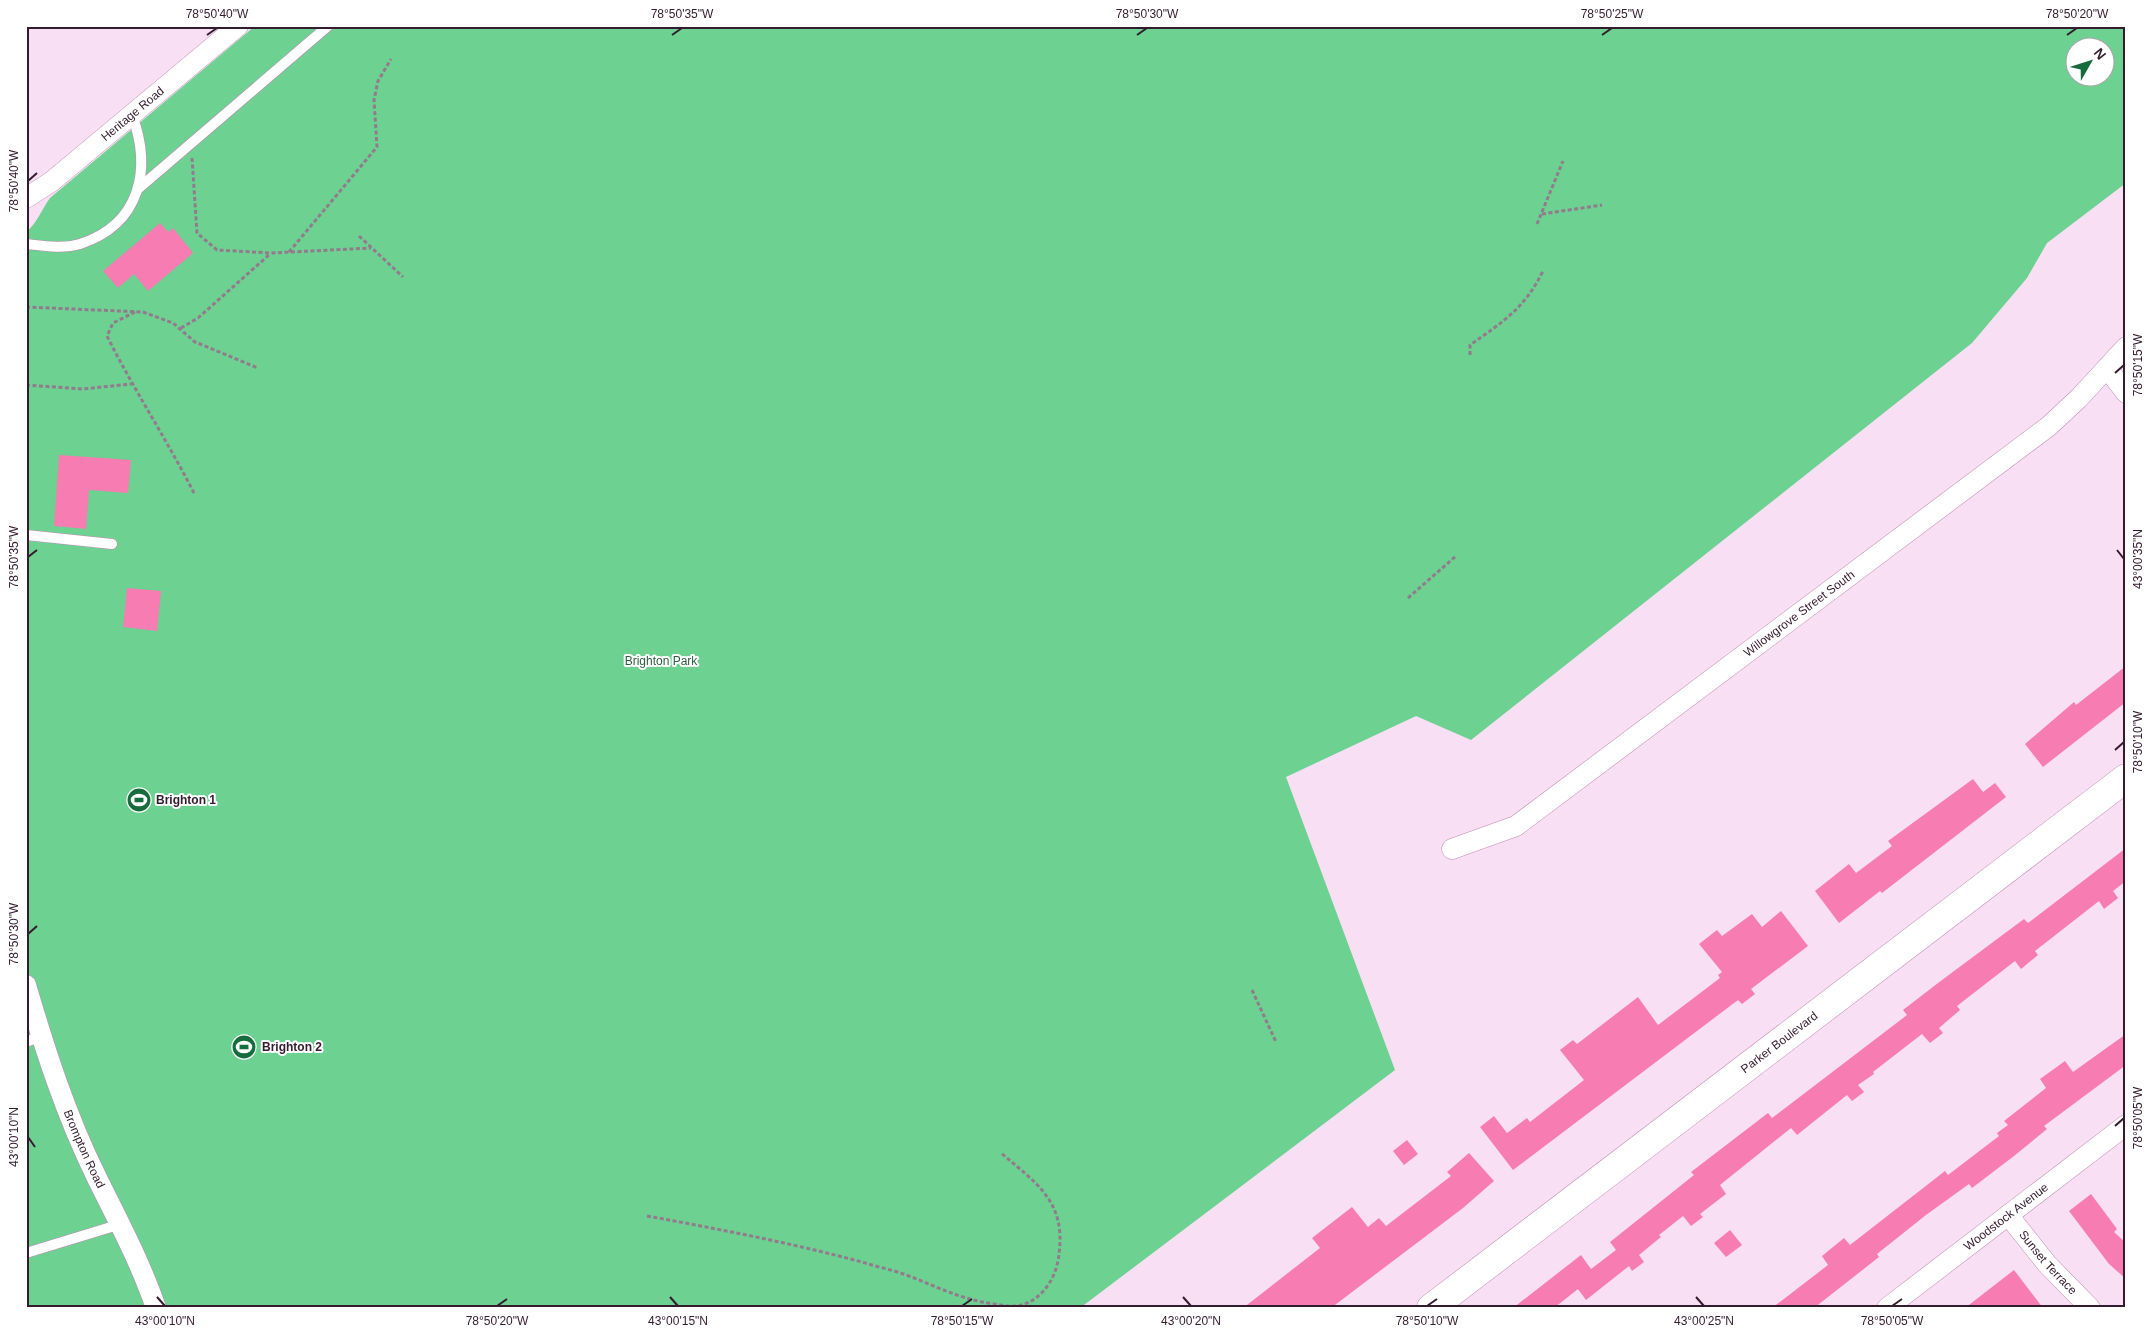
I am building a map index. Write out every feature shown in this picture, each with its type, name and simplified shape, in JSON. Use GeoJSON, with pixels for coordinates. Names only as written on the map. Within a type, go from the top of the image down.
{"type":"FeatureCollection","features":[{"type":"Feature","properties":{"kind":"street","name":"Heritage Road"},"geometry":{"type":"LineString","coordinates":[[26,198],[51,182],[238,26]]}},
{"type":"Feature","properties":{"kind":"street","name":"Willowgrove Street South"},"geometry":{"type":"LineString","coordinates":[[1452,849],[1516,826],[2049,426],[2079,398],[2126,347]]}},
{"type":"Feature","properties":{"kind":"street"},"geometry":{"type":"LineString","coordinates":[[2107,368],[2126,393]]}},
{"type":"Feature","properties":{"kind":"street","name":"Parker Boulevard"},"geometry":{"type":"LineString","coordinates":[[1431,1308],[2126,778]]}},
{"type":"Feature","properties":{"kind":"street","name":"Brompton Road"},"geometry":{"type":"LineString","coordinates":[[26,985],[34,1039],[121,1224],[156,1308]]}},
{"type":"Feature","properties":{"kind":"street","name":"Woodstock Avenue"},"geometry":{"type":"LineString","coordinates":[[1886,1308],[2126,1125]]}},
{"type":"Feature","properties":{"kind":"street","name":"Sunset Terrace"},"geometry":{"type":"LineString","coordinates":[[2008,1215],[2047,1264],[2090,1308]]}},
{"type":"Feature","properties":{"kind":"lane"},"geometry":{"type":"LineString","coordinates":[[139,188],[328,26]]}},
{"type":"Feature","properties":{"kind":"lane"},"geometry":{"type":"LineString","coordinates":[[26,244],[52,247],[79,244],[98,236],[114,224],[126,211],[139,188],[142,171],[138,131],[132,115]]}},
{"type":"Feature","properties":{"kind":"lane"},"geometry":{"type":"LineString","coordinates":[[26,535],[112,544]]}},
{"type":"Feature","properties":{"kind":"lane"},"geometry":{"type":"LineString","coordinates":[[26,1253],[121,1224]]}},
{"type":"Feature","properties":{"kind":"path"},"geometry":{"type":"LineString","coordinates":[[289,252],[377,147],[374,100],[378,81],[391,59]]}},
{"type":"Feature","properties":{"kind":"path"},"geometry":{"type":"LineString","coordinates":[[191,143],[197,233],[217,250],[271,253],[371,248]]}},
{"type":"Feature","properties":{"kind":"path"},"geometry":{"type":"LineString","coordinates":[[1536,224],[1542,214],[1563,161]]}},
{"type":"Feature","properties":{"kind":"path"},"geometry":{"type":"LineString","coordinates":[[1542,214],[1602,205]]}},
{"type":"Feature","properties":{"kind":"path"},"geometry":{"type":"LineString","coordinates":[[359,236],[403,277]]}},
{"type":"Feature","properties":{"kind":"path"},"geometry":{"type":"LineString","coordinates":[[181,328],[198,318],[271,253]]}},
{"type":"Feature","properties":{"kind":"path"},"geometry":{"type":"LineString","coordinates":[[1470,354],[1470,345],[1514,314],[1533,291],[1543,271]]}},
{"type":"Feature","properties":{"kind":"path"},"geometry":{"type":"LineString","coordinates":[[26,307],[136,311],[173,323],[195,342],[258,368]]}},
{"type":"Feature","properties":{"kind":"path"},"geometry":{"type":"LineString","coordinates":[[136,311],[113,323],[107,336],[131,384],[167,439],[194,493]]}},
{"type":"Feature","properties":{"kind":"path"},"geometry":{"type":"LineString","coordinates":[[26,385],[83,390],[131,384]]}},
{"type":"Feature","properties":{"kind":"path"},"geometry":{"type":"LineString","coordinates":[[1408,598],[1456,556]]}},
{"type":"Feature","properties":{"kind":"path"},"geometry":{"type":"LineString","coordinates":[[1252,990],[1276,1042]]}},
{"type":"Feature","properties":{"kind":"path"},"geometry":{"type":"LineString","coordinates":[[647,1216],[753,1236],[860,1262],[908,1276],[968,1300],[1019,1306],[1030,1301],[1049,1286],[1058,1265],[1061,1242],[1053,1208],[1044,1190],[1000,1153]]}},
{"type":"Feature","properties":{"kind":"green space","name":"Brighton Park"},"geometry":{"type":"Polygon","coordinates":[[[255,26],[2126,26],[2126,183],[2047,243],[2027,278],[1972,343],[1471,740],[1416,716],[1286,777],[1395,1070],[1080,1308],[26,1308],[26,232],[36,221],[50,198],[255,26]]]}},
{"type":"Feature","properties":{"kind":"building"},"geometry":{"type":"Polygon","coordinates":[[[160,223],[168,232],[173,228],[193,253],[148,291],[134,274],[118,288],[103,271],[160,223]]]}},
{"type":"Feature","properties":{"kind":"building"},"geometry":{"type":"Polygon","coordinates":[[[59,455],[131,460],[128,493],[89,490],[86,529],[54,526],[59,455]]]}},
{"type":"Feature","properties":{"kind":"building"},"geometry":{"type":"Polygon","coordinates":[[[127,588],[161,591],[157,631],[123,627],[127,588]]]}},
{"type":"Feature","properties":{"kind":"building"},"geometry":{"type":"Polygon","coordinates":[[[2126,666],[2126,702],[2043,767],[2025,744],[2074,702],[2076,705],[2126,666]]]}},
{"type":"Feature","properties":{"kind":"building"},"geometry":{"type":"Polygon","coordinates":[[[1973,779],[1983,792],[1995,783],[2006,797],[1882,893],[1880,891],[1839,923],[1815,891],[1849,864],[1856,873],[1892,846],[1888,841],[1973,779]]]}},
{"type":"Feature","properties":{"kind":"building"},"geometry":{"type":"Polygon","coordinates":[[[2126,848],[2126,881],[2113,891],[2118,898],[2104,909],[2099,901],[2035,951],[2038,955],[2021,969],[2015,961],[1957,1006],[1960,1010],[1939,1028],[1943,1033],[1930,1043],[1922,1034],[1873,1072],[1874,1074],[1858,1085],[1864,1092],[1852,1101],[1847,1095],[1797,1135],[1791,1128],[1720,1185],[1726,1194],[1700,1214],[1703,1217],[1691,1226],[1683,1216],[1659,1235],[1661,1237],[1639,1255],[1644,1262],[1632,1271],[1629,1266],[1586,1300],[1578,1289],[1554,1308],[1513,1308],[1581,1255],[1591,1269],[1616,1250],[1610,1242],[1694,1175],[1691,1172],[1768,1113],[1772,1118],[1907,1015],[1903,1010],[1938,983],[2024,919],[2028,923],[2126,848]]]}},
{"type":"Feature","properties":{"kind":"building"},"geometry":{"type":"Polygon","coordinates":[[[1781,911],[1808,946],[1751,989],[1755,994],[1742,1004],[1738,1000],[1513,1170],[1480,1127],[1494,1116],[1507,1133],[1527,1118],[1530,1122],[1584,1080],[1560,1050],[1573,1040],[1577,1044],[1638,997],[1658,1025],[1720,978],[1718,975],[1722,972],[1699,944],[1717,930],[1722,936],[1752,914],[1762,927],[1781,911]]]}},
{"type":"Feature","properties":{"kind":"building"},"geometry":{"type":"Polygon","coordinates":[[[2126,1034],[2126,1065],[2044,1126],[2047,1129],[2014,1156],[1972,1188],[1969,1184],[1926,1215],[1877,1254],[1879,1257],[1814,1308],[1772,1308],[1828,1265],[1822,1256],[1844,1238],[1850,1245],[1945,1171],[1948,1175],[1999,1136],[1997,1133],[2008,1125],[2004,1121],[2046,1088],[2040,1079],[2065,1061],[2073,1072],[2126,1034]]]}},
{"type":"Feature","properties":{"kind":"building"},"geometry":{"type":"Polygon","coordinates":[[[1407,1140],[1418,1154],[1404,1165],[1393,1151],[1407,1140]]]}},
{"type":"Feature","properties":{"kind":"building"},"geometry":{"type":"Polygon","coordinates":[[[1469,1153],[1494,1181],[1463,1208],[1331,1308],[1243,1308],[1320,1248],[1312,1238],[1352,1207],[1368,1227],[1379,1218],[1386,1226],[1451,1176],[1447,1172],[1469,1153]]]}},
{"type":"Feature","properties":{"kind":"building"},"geometry":{"type":"Polygon","coordinates":[[[2091,1194],[2117,1229],[2114,1232],[2126,1243],[2126,1279],[2109,1264],[2069,1211],[2091,1194]]]}},
{"type":"Feature","properties":{"kind":"building"},"geometry":{"type":"Polygon","coordinates":[[[1730,1230],[1742,1245],[1726,1257],[1714,1243],[1730,1230]]]}},
{"type":"Feature","properties":{"kind":"building"},"geometry":{"type":"Polygon","coordinates":[[[2014,1270],[2043,1308],[1965,1308],[2014,1270]]]}},
{"type":"Feature","properties":{"kind":"place","name":"Brighton 1"},"geometry":{"type":"Point","coordinates":[139,800]}},
{"type":"Feature","properties":{"kind":"place","name":"Brighton 2"},"geometry":{"type":"Point","coordinates":[244,1047]}}]}
